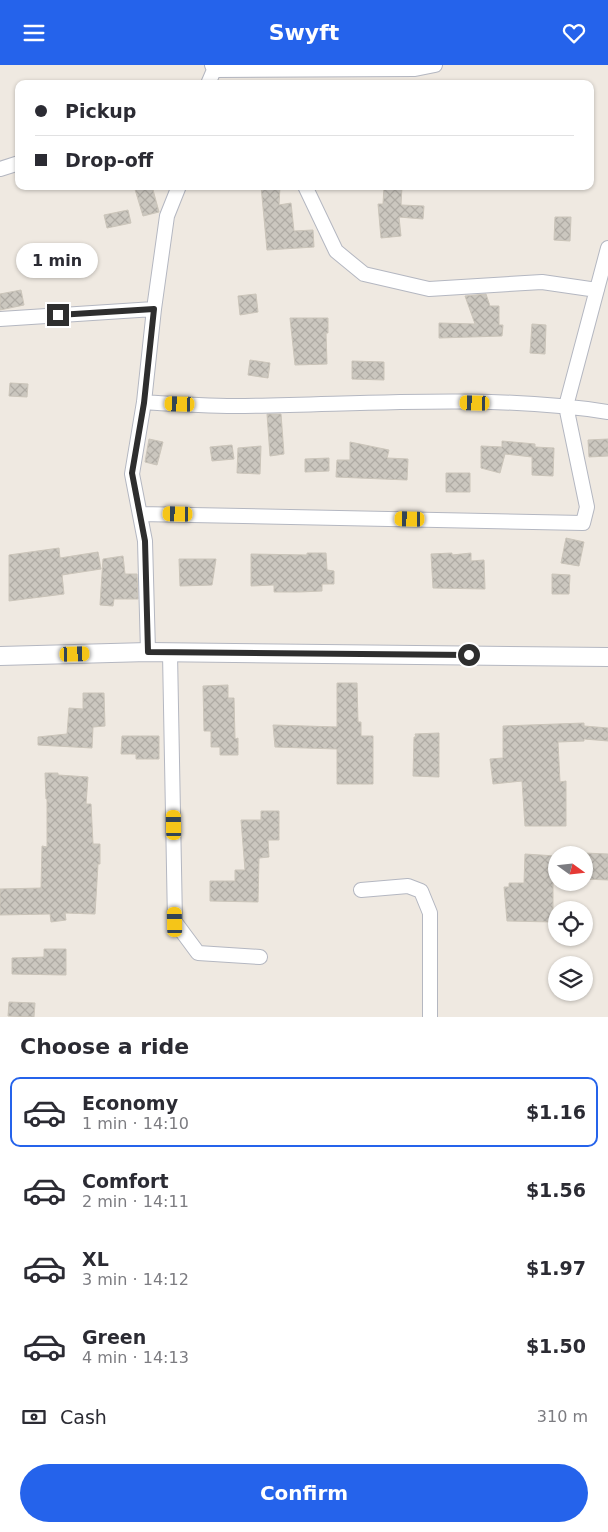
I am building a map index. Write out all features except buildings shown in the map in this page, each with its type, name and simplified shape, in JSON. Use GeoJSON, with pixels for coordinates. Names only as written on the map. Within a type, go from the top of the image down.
{"type":"FeatureCollection","features":[{"type":"Feature","properties":{"kind":"street"},"geometry":{"type":"LineString","coordinates":[[209,80],[213,68],[415,69],[435,65]]}},
{"type":"Feature","properties":{"kind":"street"},"geometry":{"type":"LineString","coordinates":[[0,169],[15,164]]}},
{"type":"Feature","properties":{"kind":"street"},"geometry":{"type":"LineString","coordinates":[[148,652],[145,541],[132,473],[144,403],[154,309],[167,216],[177,190]]}},
{"type":"Feature","properties":{"kind":"street"},"geometry":{"type":"LineString","coordinates":[[307,190],[336,251],[364,274],[429,289],[542,282],[597,290]]}},
{"type":"Feature","properties":{"kind":"street"},"geometry":{"type":"LineString","coordinates":[[140,513],[583,523],[587,507],[566,406],[608,248]]}},
{"type":"Feature","properties":{"kind":"street"},"geometry":{"type":"LineString","coordinates":[[0,319],[154,309]]}},
{"type":"Feature","properties":{"kind":"street"},"geometry":{"type":"LineString","coordinates":[[144,403],[235,406],[420,401],[566,406],[608,413]]}},
{"type":"Feature","properties":{"kind":"street"},"geometry":{"type":"LineString","coordinates":[[0,656],[148,652],[608,657]]}},
{"type":"Feature","properties":{"kind":"street"},"geometry":{"type":"LineString","coordinates":[[170,653],[175,922],[198,953],[260,957]]}},
{"type":"Feature","properties":{"kind":"street"},"geometry":{"type":"LineString","coordinates":[[361,890],[408,886],[421,891],[430,913],[430,1017]]}},
{"type":"Feature","properties":{"kind":"route"},"geometry":{"type":"LineString","coordinates":[[58,315],[154,309],[144,403],[132,473],[145,541],[148,652],[469,655]]}}]}
